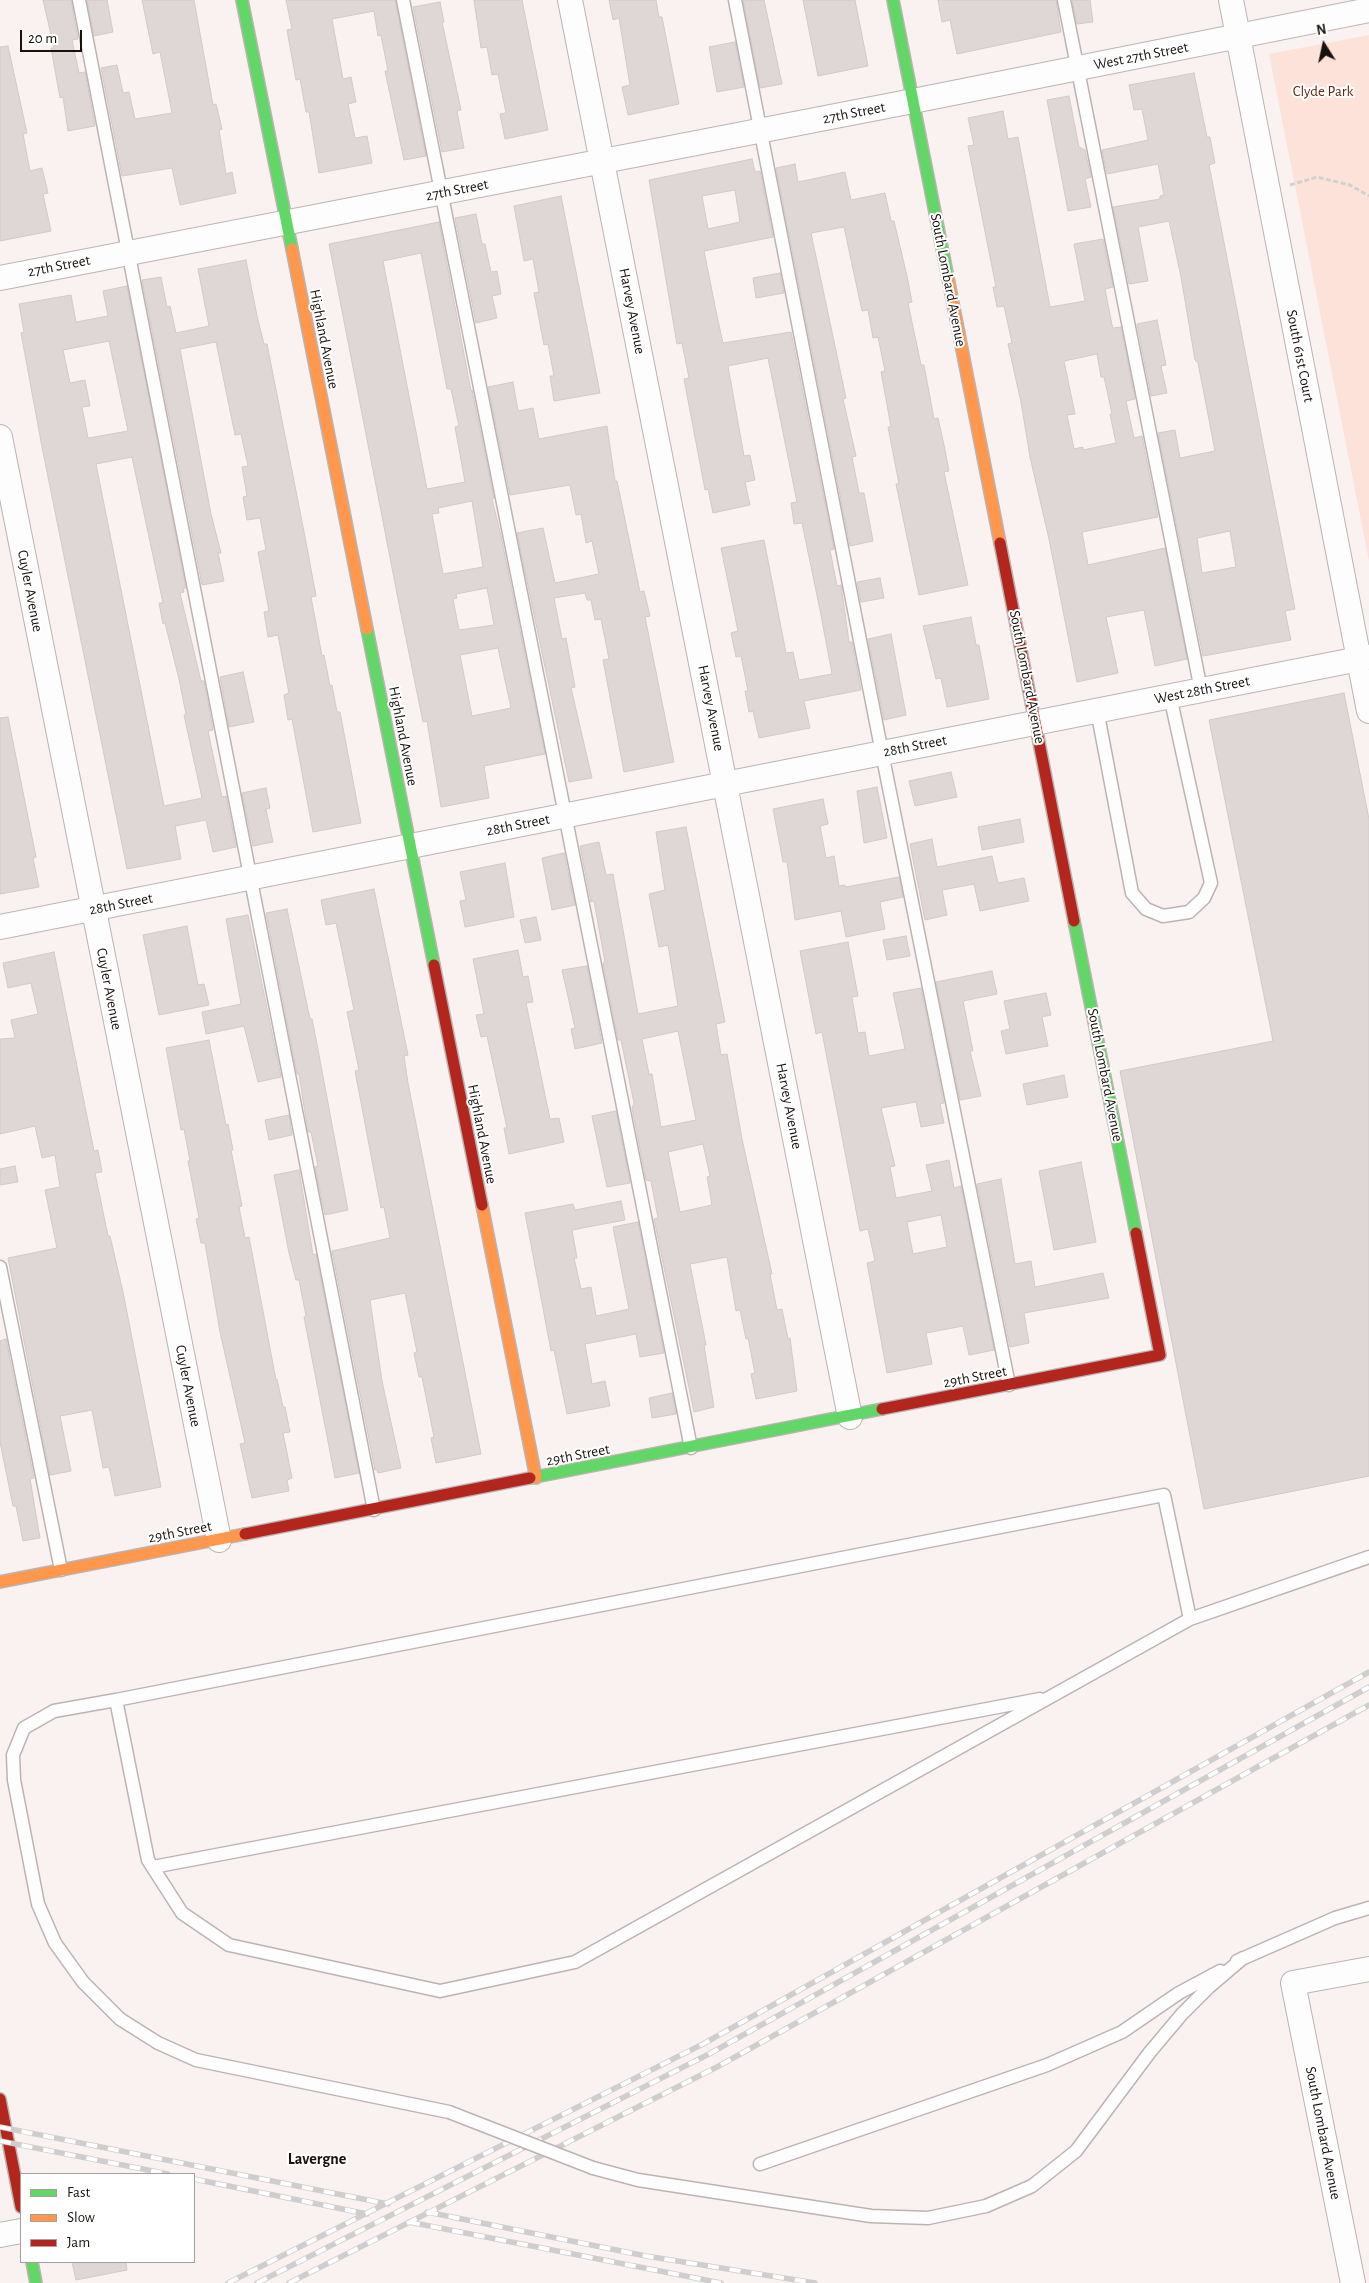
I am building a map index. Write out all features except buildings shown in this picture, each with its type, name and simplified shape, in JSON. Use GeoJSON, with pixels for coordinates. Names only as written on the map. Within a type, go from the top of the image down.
{"type":"FeatureCollection","features":[{"type":"Feature","properties":{"kind":"street","name":"Highland Avenue"},"geometry":{"type":"LineString","coordinates":[[242,0],[536,1478]]}},
{"type":"Feature","properties":{"kind":"street","name":"Harvey Avenue"},"geometry":{"type":"LineString","coordinates":[[570,0],[850,1417]]}},
{"type":"Feature","properties":{"kind":"street","name":"South Lombard Avenue"},"geometry":{"type":"LineString","coordinates":[[893,0],[1160,1355]]}},
{"type":"Feature","properties":{"kind":"street","name":"South 61st Court"},"geometry":{"type":"LineString","coordinates":[[1231,0],[1364,658],[1369,711]]}},
{"type":"Feature","properties":{"kind":"street","name":"West 27th Street"},"geometry":{"type":"LineString","coordinates":[[913,101],[1369,10]]}},
{"type":"Feature","properties":{"kind":"street","name":"27th Street"},"geometry":{"type":"LineString","coordinates":[[0,278],[913,101]]}},
{"type":"Feature","properties":{"kind":"street","name":"Cuyler Avenue"},"geometry":{"type":"LineString","coordinates":[[0,437],[218,1540]]}},
{"type":"Feature","properties":{"kind":"street","name":"West 28th Street"},"geometry":{"type":"LineString","coordinates":[[1036,722],[1364,658]]}},
{"type":"Feature","properties":{"kind":"street","name":"28th Street"},"geometry":{"type":"LineString","coordinates":[[0,927],[1036,722]]}},
{"type":"Feature","properties":{"kind":"street","name":"29th Street"},"geometry":{"type":"LineString","coordinates":[[0,1582],[1160,1355]]}},
{"type":"Feature","properties":{"kind":"street","name":"South Lombard Avenue"},"geometry":{"type":"LineString","coordinates":[[1353,2283],[1293,1984],[1369,1969]]}},
{"type":"Feature","properties":{"kind":"street"},"geometry":{"type":"LineString","coordinates":[[0,2099],[20,2202]]}},
{"type":"Feature","properties":{"kind":"street"},"geometry":{"type":"LineString","coordinates":[[0,2235],[20,2231]]}},
{"type":"Feature","properties":{"kind":"street"},"geometry":{"type":"LineString","coordinates":[[32,2263],[36,2283]]}},
{"type":"Feature","properties":{"kind":"lane"},"geometry":{"type":"LineString","coordinates":[[79,0],[374,1510]]}},
{"type":"Feature","properties":{"kind":"lane"},"geometry":{"type":"LineString","coordinates":[[403,0],[691,1448]]}},
{"type":"Feature","properties":{"kind":"lane"},"geometry":{"type":"LineString","coordinates":[[735,0],[882,753],[1009,1385]]}},
{"type":"Feature","properties":{"kind":"lane"},"geometry":{"type":"LineString","coordinates":[[1064,0],[1201,690]]}},
{"type":"Feature","properties":{"kind":"lane"},"geometry":{"type":"LineString","coordinates":[[1097,710],[1132,893],[1146,909],[1163,916],[1189,912],[1204,898],[1211,883],[1170,696]]}},
{"type":"Feature","properties":{"kind":"lane"},"geometry":{"type":"LineString","coordinates":[[0,1267],[62,1570]]}},
{"type":"Feature","properties":{"kind":"lane"},"geometry":{"type":"LineString","coordinates":[[1190,1620],[1164,1495],[54,1711],[24,1728],[13,1755],[14,1780],[38,1904],[54,1943],[82,1982],[120,2019],[158,2044],[196,2060],[449,2112],[593,2168],[638,2180],[871,2216],[928,2218],[986,2206],[1032,2186],[1076,2151],[1150,2052],[1182,2014],[1209,1987],[1243,1958]]}},
{"type":"Feature","properties":{"kind":"lane"},"geometry":{"type":"LineString","coordinates":[[116,1700],[148,1860],[182,1913],[229,1946],[440,1991],[575,1962],[1190,1620],[1369,1557]]}},
{"type":"Feature","properties":{"kind":"lane"},"geometry":{"type":"LineString","coordinates":[[153,1867],[1051,1697]]}},
{"type":"Feature","properties":{"kind":"lane"},"geometry":{"type":"LineString","coordinates":[[760,2164],[1047,2065],[1122,2032],[1179,1993],[1243,1958],[1334,1918],[1369,1908]]}},
{"type":"Feature","properties":{"kind":"path"},"geometry":{"type":"LineString","coordinates":[[1289,186],[1317,177],[1350,185],[1369,196]]}},
{"type":"Feature","properties":{"kind":"green space","name":"Clyde Park"},"geometry":{"type":"Polygon","coordinates":[[[1369,35],[1369,561],[1269,54],[1369,35]]]}},
{"type":"Feature","properties":{"kind":"railway"},"geometry":{"type":"LineString","coordinates":[[228,2283],[703,2044],[1369,1672]]}},
{"type":"Feature","properties":{"kind":"railway"},"geometry":{"type":"LineString","coordinates":[[257,2283],[709,2054],[1369,1687]]}},
{"type":"Feature","properties":{"kind":"railway"},"geometry":{"type":"LineString","coordinates":[[289,2283],[717,2067],[1369,1705]]}},
{"type":"Feature","properties":{"kind":"railway"},"geometry":{"type":"LineString","coordinates":[[0,2127],[388,2204]]}},
{"type":"Feature","properties":{"kind":"railway"},"geometry":{"type":"LineString","coordinates":[[0,2141],[163,2173]]}},
{"type":"Feature","properties":{"kind":"railway"},"geometry":{"type":"LineString","coordinates":[[195,2179],[367,2214]]}},
{"type":"Feature","properties":{"kind":"railway"},"geometry":{"type":"LineString","coordinates":[[427,2212],[646,2256],[815,2283]]}},
{"type":"Feature","properties":{"kind":"railway"},"geometry":{"type":"LineString","coordinates":[[409,2222],[721,2283]]}},
{"type":"Feature","properties":{"kind":"traffic: fast"},"geometry":{"type":"LineString","coordinates":[[242,0],[292,249]]}},
{"type":"Feature","properties":{"kind":"traffic: fast"},"geometry":{"type":"LineString","coordinates":[[893,0],[948,278]]}},
{"type":"Feature","properties":{"kind":"traffic: fast"},"geometry":{"type":"LineString","coordinates":[[367,629],[434,965]]}},
{"type":"Feature","properties":{"kind":"traffic: fast"},"geometry":{"type":"LineString","coordinates":[[1074,921],[1136,1233]]}},
{"type":"Feature","properties":{"kind":"traffic: fast"},"geometry":{"type":"LineString","coordinates":[[530,1478],[882,1409]]}},
{"type":"Feature","properties":{"kind":"traffic: fast"},"geometry":{"type":"LineString","coordinates":[[32,2263],[36,2283]]}},
{"type":"Feature","properties":{"kind":"traffic: slow"},"geometry":{"type":"LineString","coordinates":[[292,249],[367,629]]}},
{"type":"Feature","properties":{"kind":"traffic: slow"},"geometry":{"type":"LineString","coordinates":[[948,278],[1000,543]]}},
{"type":"Feature","properties":{"kind":"traffic: slow"},"geometry":{"type":"LineString","coordinates":[[482,1205],[536,1478]]}},
{"type":"Feature","properties":{"kind":"traffic: slow"},"geometry":{"type":"LineString","coordinates":[[0,1582],[245,1534]]}},
{"type":"Feature","properties":{"kind":"traffic: jam"},"geometry":{"type":"LineString","coordinates":[[1000,543],[1074,921]]}},
{"type":"Feature","properties":{"kind":"traffic: jam"},"geometry":{"type":"LineString","coordinates":[[434,965],[482,1205]]}},
{"type":"Feature","properties":{"kind":"traffic: jam"},"geometry":{"type":"LineString","coordinates":[[882,1409],[1160,1355],[1136,1233]]}},
{"type":"Feature","properties":{"kind":"traffic: jam"},"geometry":{"type":"LineString","coordinates":[[245,1534],[530,1478]]}},
{"type":"Feature","properties":{"kind":"traffic: jam"},"geometry":{"type":"LineString","coordinates":[[0,2099],[20,2202]]}},
{"type":"Feature","properties":{"kind":"district","name":"Lavergne"},"geometry":{"type":"Point","coordinates":[317,2159]}}]}
